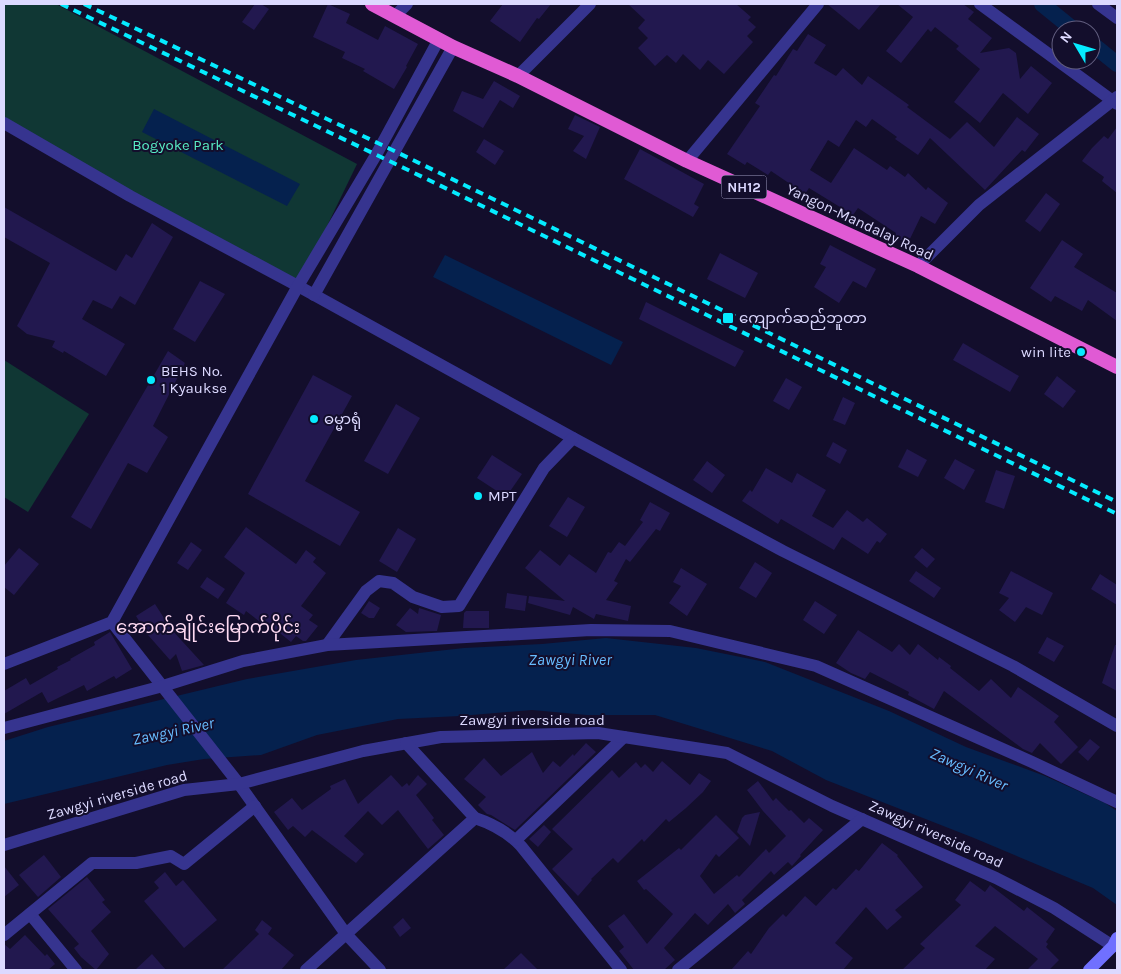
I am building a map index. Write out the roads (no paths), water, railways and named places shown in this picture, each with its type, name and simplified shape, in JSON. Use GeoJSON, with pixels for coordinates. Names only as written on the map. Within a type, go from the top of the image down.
{"type":"FeatureCollection","features":[{"type":"Feature","properties":{"kind":"highway","name":"Yangon-Mandalay Road"},"geometry":{"type":"LineString","coordinates":[[372,4],[687,161],[918,266],[1117,367]]}},
{"type":"Feature","properties":{"kind":"main road"},"geometry":{"type":"LineString","coordinates":[[1089,970],[1116,943]]}},
{"type":"Feature","properties":{"kind":"street"},"geometry":{"type":"LineString","coordinates":[[395,16],[408,4]]}},
{"type":"Feature","properties":{"kind":"street"},"geometry":{"type":"LineString","coordinates":[[518,76],[590,4]]}},
{"type":"Feature","properties":{"kind":"street"},"geometry":{"type":"LineString","coordinates":[[687,161],[818,4]]}},
{"type":"Feature","properties":{"kind":"street"},"geometry":{"type":"LineString","coordinates":[[918,266],[979,205],[1116,101],[980,4]]}},
{"type":"Feature","properties":{"kind":"street"},"geometry":{"type":"LineString","coordinates":[[1098,4],[1117,18]]}},
{"type":"Feature","properties":{"kind":"street"},"geometry":{"type":"LineString","coordinates":[[4,664],[112,622],[298,286],[376,155],[439,39]]}},
{"type":"Feature","properties":{"kind":"street"},"geometry":{"type":"LineString","coordinates":[[314,295],[453,46]]}},
{"type":"Feature","properties":{"kind":"street"},"geometry":{"type":"LineString","coordinates":[[4,124],[130,196],[298,286],[573,438],[783,551],[1013,666],[1117,726]]}},
{"type":"Feature","properties":{"kind":"street"},"geometry":{"type":"LineString","coordinates":[[327,645],[366,591],[379,581],[393,583],[413,597],[442,607],[459,606],[544,468],[573,438]]}},
{"type":"Feature","properties":{"kind":"street"},"geometry":{"type":"LineString","coordinates":[[112,622],[240,784],[346,934],[380,970]]}},
{"type":"Feature","properties":{"kind":"street"},"geometry":{"type":"LineString","coordinates":[[4,728],[163,686],[243,661],[327,645],[591,630],[670,631],[816,666],[1117,802]]}},
{"type":"Feature","properties":{"kind":"street","name":"Zawgyi riverside road"},"geometry":{"type":"LineString","coordinates":[[4,845],[184,790],[240,784],[363,751],[441,737],[598,733],[727,753],[832,806],[996,878],[1116,943]]}},
{"type":"Feature","properties":{"kind":"street"},"geometry":{"type":"LineString","coordinates":[[516,840],[624,737]]}},
{"type":"Feature","properties":{"kind":"street"},"geometry":{"type":"LineString","coordinates":[[406,743],[475,818],[492,823],[516,840],[621,970]]}},
{"type":"Feature","properties":{"kind":"street"},"geometry":{"type":"LineString","coordinates":[[4,935],[92,863],[136,863],[171,856],[184,864],[255,806]]}},
{"type":"Feature","properties":{"kind":"street"},"geometry":{"type":"LineString","coordinates":[[306,970],[475,818]]}},
{"type":"Feature","properties":{"kind":"street"},"geometry":{"type":"LineString","coordinates":[[678,970],[862,819]]}},
{"type":"Feature","properties":{"kind":"street"},"geometry":{"type":"LineString","coordinates":[[30,914],[76,970]]}},
{"type":"Feature","properties":{"kind":"water"},"geometry":{"type":"Polygon","coordinates":[[[154,109],[300,184],[287,206],[142,132],[154,109]]]}},
{"type":"Feature","properties":{"kind":"water"},"geometry":{"type":"Polygon","coordinates":[[[445,255],[623,342],[611,365],[433,277],[445,255]]]}},
{"type":"Feature","properties":{"kind":"water","name":"Zawgyi River"},"geometry":{"type":"Polygon","coordinates":[[[606,638],[696,648],[765,662],[889,711],[966,747],[1045,776],[1105,803],[1117,811],[1117,905],[1093,888],[974,838],[826,780],[772,751],[655,715],[587,715],[532,710],[398,719],[317,735],[261,755],[204,759],[167,765],[4,804],[4,741],[48,727],[247,679],[356,660],[464,648],[606,638]]]}},
{"type":"Feature","properties":{"kind":"waterway"},"geometry":{"type":"LineString","coordinates":[[1042,4],[1062,20]]}},
{"type":"Feature","properties":{"kind":"waterway"},"geometry":{"type":"LineString","coordinates":[[1101,51],[1117,64]]}},
{"type":"Feature","properties":{"kind":"railway"},"geometry":{"type":"LineString","coordinates":[[61,4],[1117,514]]}},
{"type":"Feature","properties":{"kind":"railway"},"geometry":{"type":"LineString","coordinates":[[84,4],[382,145],[1117,502]]}},
{"type":"Feature","properties":{"kind":"place","name":"ကျောက်ဆည်ဘူတာ"},"geometry":{"type":"Point","coordinates":[728,318]}},
{"type":"Feature","properties":{"kind":"place","name":"win lite"},"geometry":{"type":"Point","coordinates":[1081,352]}},
{"type":"Feature","properties":{"kind":"place","name":"BEHS No. 1 Kyaukse"},"geometry":{"type":"Point","coordinates":[151,380]}},
{"type":"Feature","properties":{"kind":"place","name":"ဓမ္မာရုံ"},"geometry":{"type":"Point","coordinates":[314,419]}},
{"type":"Feature","properties":{"kind":"place","name":"MPT"},"geometry":{"type":"Point","coordinates":[478,496]}},
{"type":"Feature","properties":{"kind":"district","name":"အောက်ချိုင်းမြောက်ပိုင်း"},"geometry":{"type":"Point","coordinates":[208,627]}},
{"type":"Feature","properties":{"kind":"park label","name":"Bogyoke Park"},"geometry":{"type":"Point","coordinates":[178,145]}}]}
